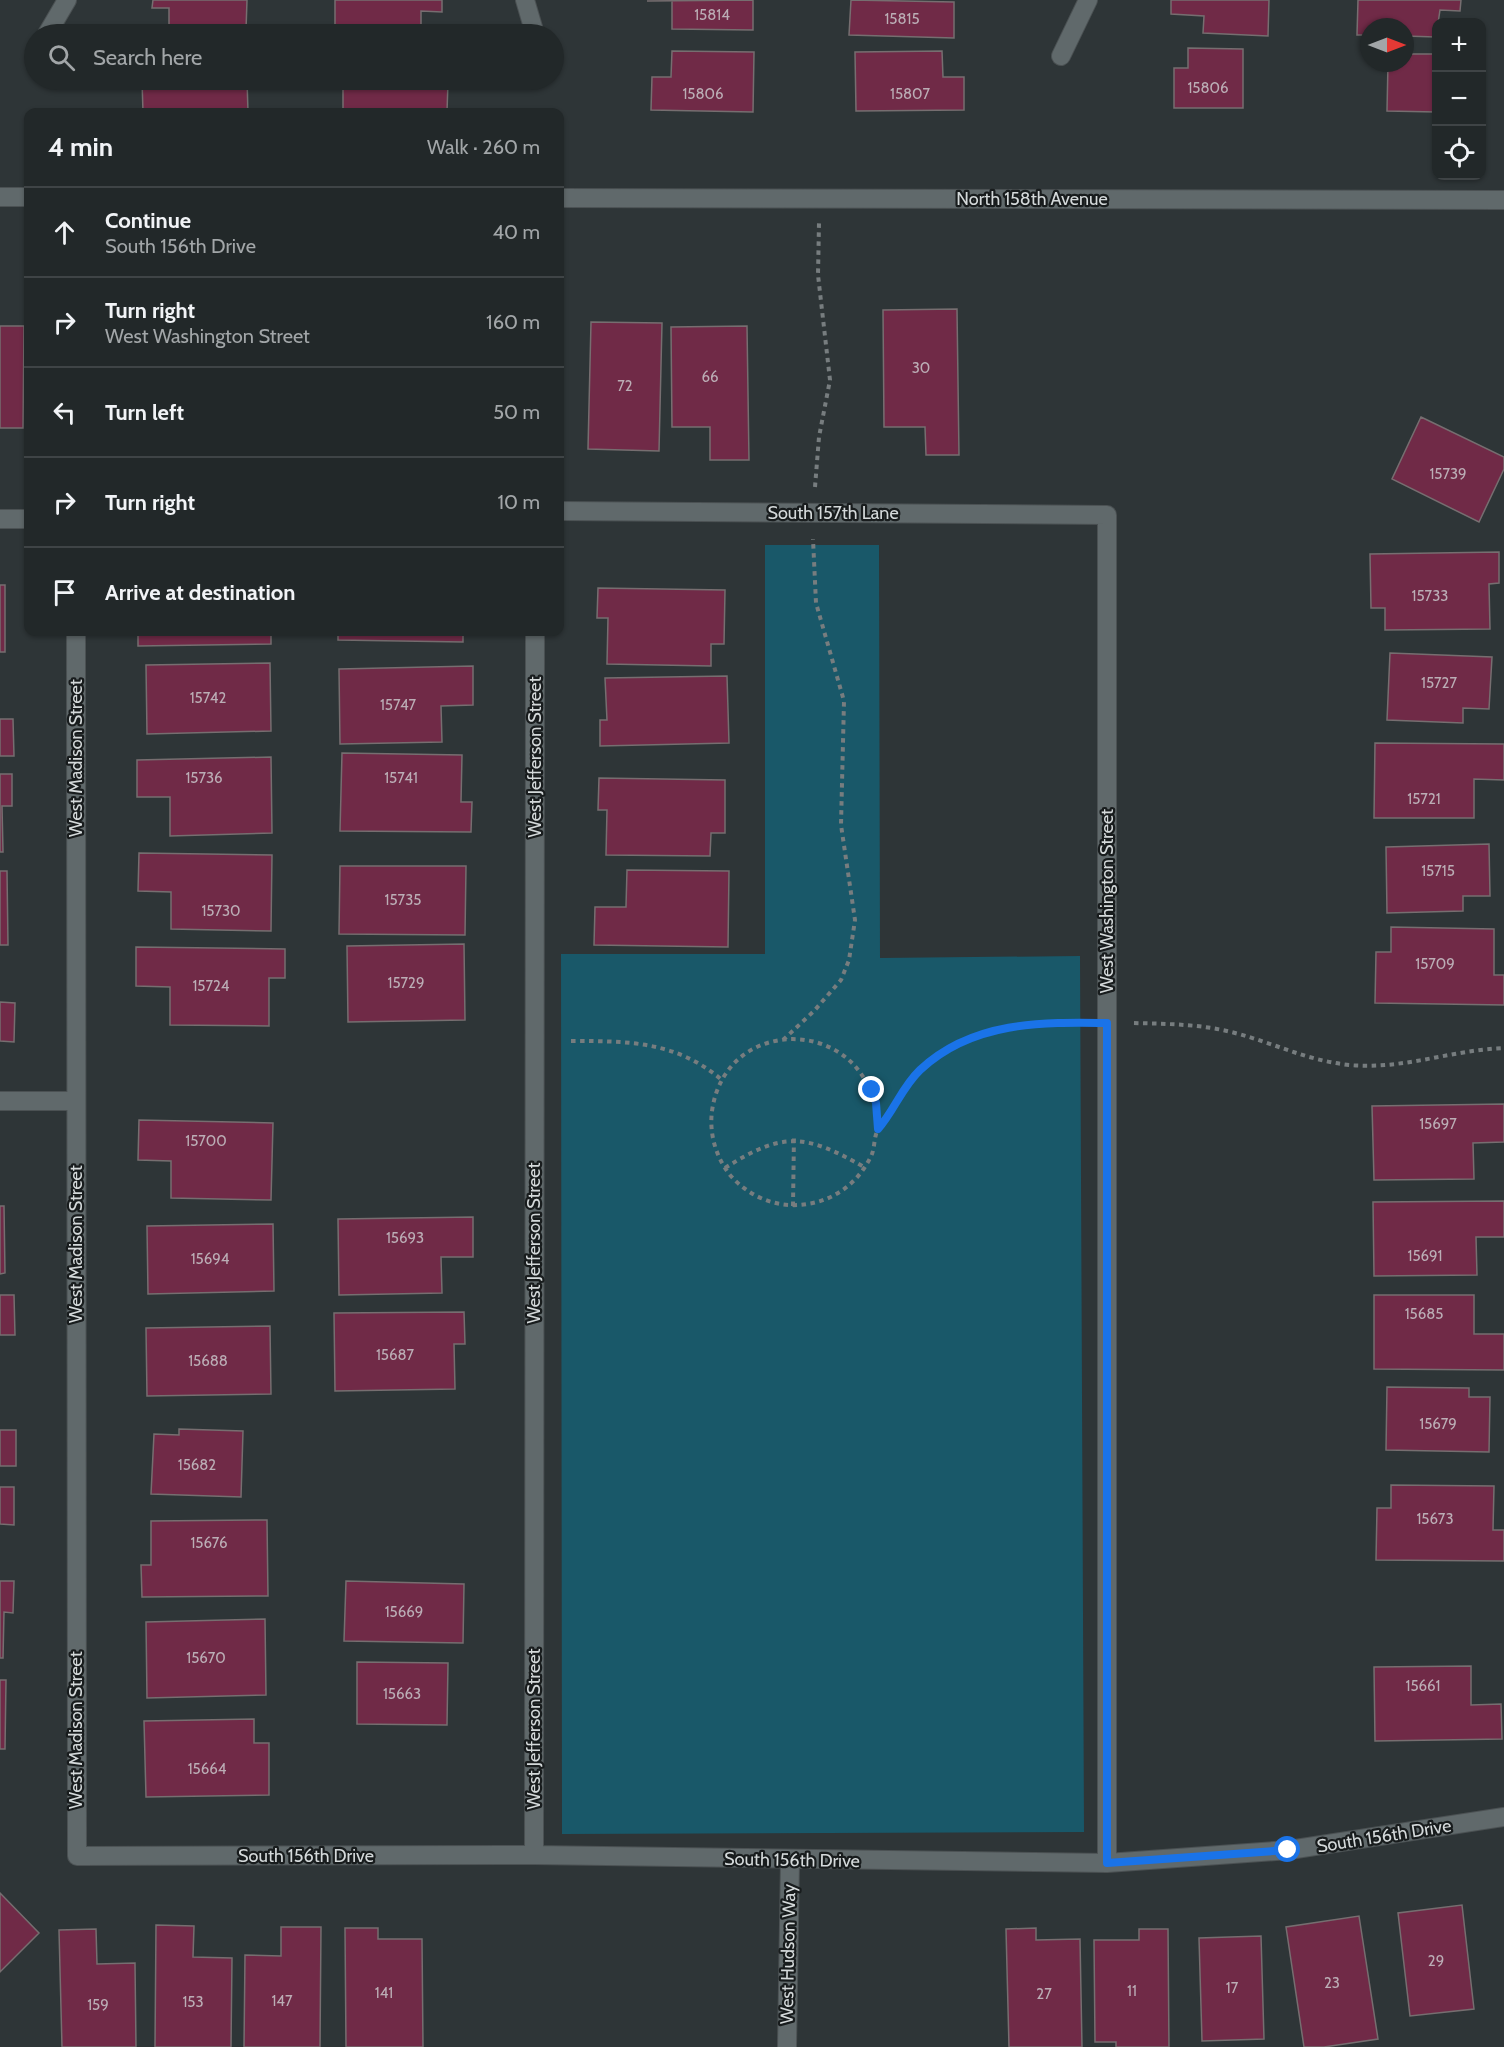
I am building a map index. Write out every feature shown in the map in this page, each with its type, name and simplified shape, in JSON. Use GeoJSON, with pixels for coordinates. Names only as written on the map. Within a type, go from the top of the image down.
{"type":"FeatureCollection","features":[{"type":"Feature","properties":{"kind":"street"},"geometry":{"type":"LineString","coordinates":[[53,24],[67,0]]}},
{"type":"Feature","properties":{"kind":"street"},"geometry":{"type":"LineString","coordinates":[[525,0],[532,24]]}},
{"type":"Feature","properties":{"kind":"street"},"geometry":{"type":"LineString","coordinates":[[1061,56],[1088,0]]}},
{"type":"Feature","properties":{"kind":"street"},"geometry":{"type":"LineString","coordinates":[[0,197],[24,197]]}},
{"type":"Feature","properties":{"kind":"street","name":"North 158th Avenue"},"geometry":{"type":"LineString","coordinates":[[564,198],[1504,200]]}},
{"type":"Feature","properties":{"kind":"street","name":"South 157th Lane"},"geometry":{"type":"LineString","coordinates":[[564,511],[1107,515]]}},
{"type":"Feature","properties":{"kind":"street","name":"West Washington Street"},"geometry":{"type":"LineString","coordinates":[[1107,515],[1107,1863]]}},
{"type":"Feature","properties":{"kind":"street"},"geometry":{"type":"LineString","coordinates":[[0,519],[24,519]]}},
{"type":"Feature","properties":{"kind":"street","name":"West Madison Street"},"geometry":{"type":"LineString","coordinates":[[76,636],[76,1856]]}},
{"type":"Feature","properties":{"kind":"street","name":"West Jefferson Street"},"geometry":{"type":"LineString","coordinates":[[534,1855],[535,636]]}},
{"type":"Feature","properties":{"kind":"street"},"geometry":{"type":"LineString","coordinates":[[0,1101],[76,1101]]}},
{"type":"Feature","properties":{"kind":"street","name":"South 156th Drive"},"geometry":{"type":"LineString","coordinates":[[76,1856],[534,1855],[790,1861],[1107,1863],[1288,1850],[1504,1817]]}},
{"type":"Feature","properties":{"kind":"street","name":"West Hudson Way"},"geometry":{"type":"LineString","coordinates":[[787,2047],[790,1861]]}},
{"type":"Feature","properties":{"kind":"path"},"geometry":{"type":"LineString","coordinates":[[783,1040],[814,1011],[841,980],[849,960],[855,920],[841,825],[844,701],[816,603],[812,557],[819,437],[830,380],[818,275],[820,199]]}},
{"type":"Feature","properties":{"kind":"path"},"geometry":{"type":"LineString","coordinates":[[878,1129],[913,1078],[938,1056],[955,1045],[1010,1026],[1053,1023],[1167,1023],[1243,1035],[1313,1060],[1375,1067],[1420,1062],[1472,1050],[1504,1048]]}},
{"type":"Feature","properties":{"kind":"path"},"geometry":{"type":"LineString","coordinates":[[783,1040],[826,1044],[849,1058],[872,1090],[876,1103],[878,1129],[873,1151],[864,1167],[847,1187],[828,1199],[793,1206],[774,1203],[753,1194],[735,1181],[725,1168],[714,1143],[711,1118],[722,1080],[739,1060],[750,1052],[783,1040]]}},
{"type":"Feature","properties":{"kind":"path"},"geometry":{"type":"LineString","coordinates":[[571,1041],[645,1043],[681,1055],[722,1080]]}},
{"type":"Feature","properties":{"kind":"path"},"geometry":{"type":"LineString","coordinates":[[793,1206],[794,1134]]}},
{"type":"Feature","properties":{"kind":"path"},"geometry":{"type":"LineString","coordinates":[[725,1168],[765,1146],[794,1141],[819,1144],[864,1167]]}},
{"type":"Feature","properties":{"kind":"shaded area"},"geometry":{"type":"Polygon","coordinates":[[[765,545],[879,545],[880,958],[1080,956],[1084,1832],[562,1834],[561,954],[765,954],[765,545]]]}},
{"type":"Feature","properties":{"kind":"building"},"geometry":{"type":"Polygon","coordinates":[[[153,0],[247,0],[246,24],[169,24],[169,8],[152,8],[153,0]]]}},
{"type":"Feature","properties":{"kind":"building"},"geometry":{"type":"Polygon","coordinates":[[[335,0],[442,0],[442,12],[421,11],[421,24],[335,24],[335,0]]]}},
{"type":"Feature","properties":{"kind":"building"},"geometry":{"type":"Polygon","coordinates":[[[753,0],[753,30],[672,29],[672,1],[647,1],[753,0]]]}},
{"type":"Feature","properties":{"kind":"building"},"geometry":{"type":"Polygon","coordinates":[[[851,0],[954,2],[954,38],[849,35],[851,0]]]}},
{"type":"Feature","properties":{"kind":"building"},"geometry":{"type":"Polygon","coordinates":[[[1171,0],[1269,0],[1268,36],[1203,33],[1204,16],[1171,14],[1171,0]]]}},
{"type":"Feature","properties":{"kind":"building"},"geometry":{"type":"Polygon","coordinates":[[[1358,0],[1461,0],[1460,11],[1440,10],[1439,18],[1432,18],[1432,37],[1414,36],[1414,18],[1360,18],[1360,35],[1357,35],[1358,0]]]}},
{"type":"Feature","properties":{"kind":"building"},"geometry":{"type":"Polygon","coordinates":[[[1188,48],[1243,49],[1243,108],[1174,108],[1174,68],[1188,68],[1188,48]]]}},
{"type":"Feature","properties":{"kind":"building"},"geometry":{"type":"Polygon","coordinates":[[[672,51],[754,52],[753,112],[651,110],[652,77],[671,77],[672,51]]]}},
{"type":"Feature","properties":{"kind":"building"},"geometry":{"type":"Polygon","coordinates":[[[942,51],[943,77],[964,77],[964,110],[856,111],[855,52],[942,51]]]}},
{"type":"Feature","properties":{"kind":"building"},"geometry":{"type":"Polygon","coordinates":[[[1414,54],[1432,54],[1432,112],[1387,111],[1388,72],[1414,72],[1414,54]]]}},
{"type":"Feature","properties":{"kind":"building"},"geometry":{"type":"Polygon","coordinates":[[[142,90],[247,90],[248,108],[143,108],[142,90]]]}},
{"type":"Feature","properties":{"kind":"building"},"geometry":{"type":"Polygon","coordinates":[[[343,90],[448,90],[447,108],[343,108],[343,90]]]}},
{"type":"Feature","properties":{"kind":"building"},"geometry":{"type":"Polygon","coordinates":[[[957,309],[959,455],[926,455],[925,427],[884,427],[883,310],[957,309]]]}},
{"type":"Feature","properties":{"kind":"building"},"geometry":{"type":"Polygon","coordinates":[[[591,322],[662,323],[659,451],[588,449],[591,322]]]}},
{"type":"Feature","properties":{"kind":"building"},"geometry":{"type":"Polygon","coordinates":[[[0,326],[24,326],[23,428],[0,428],[0,326]]]}},
{"type":"Feature","properties":{"kind":"building"},"geometry":{"type":"Polygon","coordinates":[[[747,326],[749,460],[710,460],[710,427],[672,427],[671,327],[747,326]]]}},
{"type":"Feature","properties":{"kind":"building"},"geometry":{"type":"Polygon","coordinates":[[[1421,417],[1504,457],[1504,469],[1479,522],[1392,479],[1421,417]]]}},
{"type":"Feature","properties":{"kind":"building"},"geometry":{"type":"Polygon","coordinates":[[[1499,552],[1499,583],[1489,584],[1490,629],[1385,630],[1385,608],[1371,608],[1370,554],[1499,552]]]}},
{"type":"Feature","properties":{"kind":"building"},"geometry":{"type":"Polygon","coordinates":[[[0,585],[5,585],[5,652],[0,652],[0,585]]]}},
{"type":"Feature","properties":{"kind":"building"},"geometry":{"type":"Polygon","coordinates":[[[598,588],[725,590],[724,644],[711,644],[711,666],[607,664],[608,618],[597,618],[598,588]]]}},
{"type":"Feature","properties":{"kind":"building"},"geometry":{"type":"Polygon","coordinates":[[[138,636],[271,636],[271,644],[138,646],[138,636]]]}},
{"type":"Feature","properties":{"kind":"building"},"geometry":{"type":"Polygon","coordinates":[[[338,636],[463,636],[463,642],[338,640],[338,636]]]}},
{"type":"Feature","properties":{"kind":"building"},"geometry":{"type":"Polygon","coordinates":[[[1390,653],[1492,657],[1489,709],[1463,708],[1463,723],[1387,720],[1390,653]]]}},
{"type":"Feature","properties":{"kind":"building"},"geometry":{"type":"Polygon","coordinates":[[[270,663],[271,731],[147,734],[146,665],[270,663]]]}},
{"type":"Feature","properties":{"kind":"building"},"geometry":{"type":"Polygon","coordinates":[[[473,666],[473,705],[441,706],[442,742],[340,744],[339,669],[473,666]]]}},
{"type":"Feature","properties":{"kind":"building"},"geometry":{"type":"Polygon","coordinates":[[[727,676],[729,743],[600,746],[600,720],[607,720],[605,678],[727,676]]]}},
{"type":"Feature","properties":{"kind":"building"},"geometry":{"type":"Polygon","coordinates":[[[0,719],[13,719],[14,756],[0,756],[0,719]]]}},
{"type":"Feature","properties":{"kind":"building"},"geometry":{"type":"Polygon","coordinates":[[[1375,743],[1504,744],[1504,780],[1474,779],[1474,818],[1374,818],[1375,743]]]}},
{"type":"Feature","properties":{"kind":"building"},"geometry":{"type":"Polygon","coordinates":[[[342,753],[462,755],[461,802],[472,802],[471,832],[340,831],[342,753]]]}},
{"type":"Feature","properties":{"kind":"building"},"geometry":{"type":"Polygon","coordinates":[[[271,757],[272,833],[170,836],[170,797],[137,797],[137,760],[271,757]]]}},
{"type":"Feature","properties":{"kind":"building"},"geometry":{"type":"Polygon","coordinates":[[[0,774],[12,774],[12,806],[2,806],[3,852],[0,852],[0,774]]]}},
{"type":"Feature","properties":{"kind":"building"},"geometry":{"type":"Polygon","coordinates":[[[599,778],[725,780],[725,833],[711,833],[710,856],[606,855],[607,810],[598,810],[599,778]]]}},
{"type":"Feature","properties":{"kind":"building"},"geometry":{"type":"Polygon","coordinates":[[[1489,844],[1490,896],[1463,896],[1463,911],[1387,913],[1386,847],[1489,844]]]}},
{"type":"Feature","properties":{"kind":"building"},"geometry":{"type":"Polygon","coordinates":[[[139,853],[272,855],[271,931],[171,929],[171,892],[138,891],[139,853]]]}},
{"type":"Feature","properties":{"kind":"building"},"geometry":{"type":"Polygon","coordinates":[[[340,866],[466,866],[465,935],[339,934],[340,866]]]}},
{"type":"Feature","properties":{"kind":"building"},"geometry":{"type":"Polygon","coordinates":[[[627,870],[729,871],[728,947],[594,945],[595,907],[626,907],[627,870]]]}},
{"type":"Feature","properties":{"kind":"building"},"geometry":{"type":"Polygon","coordinates":[[[0,871],[7,871],[8,945],[0,945],[0,871]]]}},
{"type":"Feature","properties":{"kind":"building"},"geometry":{"type":"Polygon","coordinates":[[[1391,927],[1494,929],[1494,975],[1504,975],[1504,1005],[1375,1003],[1376,952],[1391,952],[1391,927]]]}},
{"type":"Feature","properties":{"kind":"building"},"geometry":{"type":"Polygon","coordinates":[[[464,944],[465,1020],[348,1022],[347,946],[464,944]]]}},
{"type":"Feature","properties":{"kind":"building"},"geometry":{"type":"Polygon","coordinates":[[[136,947],[285,949],[285,978],[269,978],[269,1026],[170,1025],[170,987],[136,986],[136,947]]]}},
{"type":"Feature","properties":{"kind":"building"},"geometry":{"type":"Polygon","coordinates":[[[0,1002],[15,1003],[14,1042],[0,1041],[0,1002]]]}},
{"type":"Feature","properties":{"kind":"building"},"geometry":{"type":"Polygon","coordinates":[[[1504,1104],[1504,1142],[1473,1143],[1474,1179],[1374,1180],[1372,1106],[1504,1104]]]}},
{"type":"Feature","properties":{"kind":"building"},"geometry":{"type":"Polygon","coordinates":[[[139,1120],[273,1123],[271,1200],[171,1198],[171,1161],[138,1160],[139,1120]]]}},
{"type":"Feature","properties":{"kind":"building"},"geometry":{"type":"Polygon","coordinates":[[[1504,1201],[1504,1237],[1476,1237],[1477,1275],[1374,1276],[1373,1202],[1504,1201]]]}},
{"type":"Feature","properties":{"kind":"building"},"geometry":{"type":"Polygon","coordinates":[[[0,1206],[4,1206],[5,1273],[0,1274],[0,1206]]]}},
{"type":"Feature","properties":{"kind":"building"},"geometry":{"type":"Polygon","coordinates":[[[473,1217],[473,1257],[441,1257],[442,1293],[339,1295],[338,1219],[473,1217]]]}},
{"type":"Feature","properties":{"kind":"building"},"geometry":{"type":"Polygon","coordinates":[[[273,1224],[274,1291],[148,1294],[147,1226],[273,1224]]]}},
{"type":"Feature","properties":{"kind":"building"},"geometry":{"type":"Polygon","coordinates":[[[0,1295],[14,1295],[15,1335],[0,1335],[0,1295]]]}},
{"type":"Feature","properties":{"kind":"building"},"geometry":{"type":"Polygon","coordinates":[[[1374,1295],[1474,1295],[1474,1334],[1504,1334],[1504,1370],[1374,1369],[1374,1295]]]}},
{"type":"Feature","properties":{"kind":"building"},"geometry":{"type":"Polygon","coordinates":[[[464,1312],[465,1344],[454,1344],[455,1389],[335,1391],[334,1313],[464,1312]]]}},
{"type":"Feature","properties":{"kind":"building"},"geometry":{"type":"Polygon","coordinates":[[[270,1326],[271,1394],[147,1396],[146,1328],[270,1326]]]}},
{"type":"Feature","properties":{"kind":"building"},"geometry":{"type":"Polygon","coordinates":[[[1387,1387],[1469,1388],[1469,1397],[1490,1397],[1489,1452],[1386,1450],[1387,1387]]]}},
{"type":"Feature","properties":{"kind":"building"},"geometry":{"type":"Polygon","coordinates":[[[179,1429],[243,1431],[241,1497],[151,1494],[154,1434],[179,1435],[179,1429]]]}},
{"type":"Feature","properties":{"kind":"building"},"geometry":{"type":"Polygon","coordinates":[[[0,1430],[16,1430],[16,1466],[0,1466],[0,1430]]]}},
{"type":"Feature","properties":{"kind":"building"},"geometry":{"type":"Polygon","coordinates":[[[1391,1485],[1494,1486],[1493,1530],[1504,1530],[1504,1561],[1376,1560],[1377,1508],[1391,1508],[1391,1485]]]}},
{"type":"Feature","properties":{"kind":"building"},"geometry":{"type":"Polygon","coordinates":[[[0,1487],[14,1487],[14,1525],[0,1524],[0,1487]]]}},
{"type":"Feature","properties":{"kind":"building"},"geometry":{"type":"Polygon","coordinates":[[[267,1520],[268,1596],[142,1597],[141,1565],[151,1565],[151,1521],[267,1520]]]}},
{"type":"Feature","properties":{"kind":"building"},"geometry":{"type":"Polygon","coordinates":[[[0,1581],[14,1581],[13,1613],[4,1612],[3,1658],[0,1658],[0,1581]]]}},
{"type":"Feature","properties":{"kind":"building"},"geometry":{"type":"Polygon","coordinates":[[[346,1581],[464,1584],[463,1643],[344,1641],[346,1581]]]}},
{"type":"Feature","properties":{"kind":"building"},"geometry":{"type":"Polygon","coordinates":[[[265,1619],[266,1695],[147,1698],[146,1622],[265,1619]]]}},
{"type":"Feature","properties":{"kind":"building"},"geometry":{"type":"Polygon","coordinates":[[[357,1662],[448,1663],[447,1725],[357,1724],[357,1662]]]}},
{"type":"Feature","properties":{"kind":"building"},"geometry":{"type":"Polygon","coordinates":[[[1471,1666],[1471,1705],[1501,1704],[1502,1739],[1375,1741],[1374,1667],[1471,1666]]]}},
{"type":"Feature","properties":{"kind":"building"},"geometry":{"type":"Polygon","coordinates":[[[0,1680],[6,1680],[5,1749],[0,1749],[0,1680]]]}},
{"type":"Feature","properties":{"kind":"building"},"geometry":{"type":"Polygon","coordinates":[[[254,1719],[254,1743],[269,1743],[269,1795],[146,1797],[144,1721],[254,1719]]]}},
{"type":"Feature","properties":{"kind":"building"},"geometry":{"type":"Polygon","coordinates":[[[0,1893],[39,1933],[0,1972],[0,1893]]]}},
{"type":"Feature","properties":{"kind":"building"},"geometry":{"type":"Polygon","coordinates":[[[1462,1905],[1474,2009],[1410,2016],[1398,1913],[1462,1905]]]}},
{"type":"Feature","properties":{"kind":"building"},"geometry":{"type":"Polygon","coordinates":[[[1359,1916],[1378,2039],[1324,2047],[1304,2047],[1286,1927],[1359,1916]]]}},
{"type":"Feature","properties":{"kind":"building"},"geometry":{"type":"Polygon","coordinates":[[[156,1925],[194,1926],[193,1957],[232,1958],[231,2047],[155,2047],[156,1925]]]}},
{"type":"Feature","properties":{"kind":"building"},"geometry":{"type":"Polygon","coordinates":[[[281,1927],[321,1927],[320,2047],[244,2047],[245,1955],[281,1956],[281,1927]]]}},
{"type":"Feature","properties":{"kind":"building"},"geometry":{"type":"Polygon","coordinates":[[[345,1928],[378,1928],[378,1939],[422,1939],[423,2047],[346,2047],[345,1928]]]}},
{"type":"Feature","properties":{"kind":"building"},"geometry":{"type":"Polygon","coordinates":[[[1036,1928],[1036,1940],[1080,1939],[1082,2047],[1009,2047],[1006,1929],[1036,1928]]]}},
{"type":"Feature","properties":{"kind":"building"},"geometry":{"type":"Polygon","coordinates":[[[96,1929],[97,1964],[135,1963],[136,2047],[62,2047],[59,1930],[96,1929]]]}},
{"type":"Feature","properties":{"kind":"building"},"geometry":{"type":"Polygon","coordinates":[[[1139,1929],[1168,1929],[1169,2047],[1116,2047],[1116,2042],[1095,2042],[1094,1940],[1139,1940],[1139,1929]]]}},
{"type":"Feature","properties":{"kind":"building"},"geometry":{"type":"Polygon","coordinates":[[[1261,1936],[1264,2039],[1202,2041],[1199,1938],[1261,1936]]]}},
{"type":"Feature","properties":{"kind":"route"},"geometry":{"type":"LineString","coordinates":[[872,1090],[878,1116],[878,1129],[906,1086],[921,1070],[955,1045],[1010,1026],[1044,1023],[1107,1023],[1107,1863],[1288,1850]]}}]}
